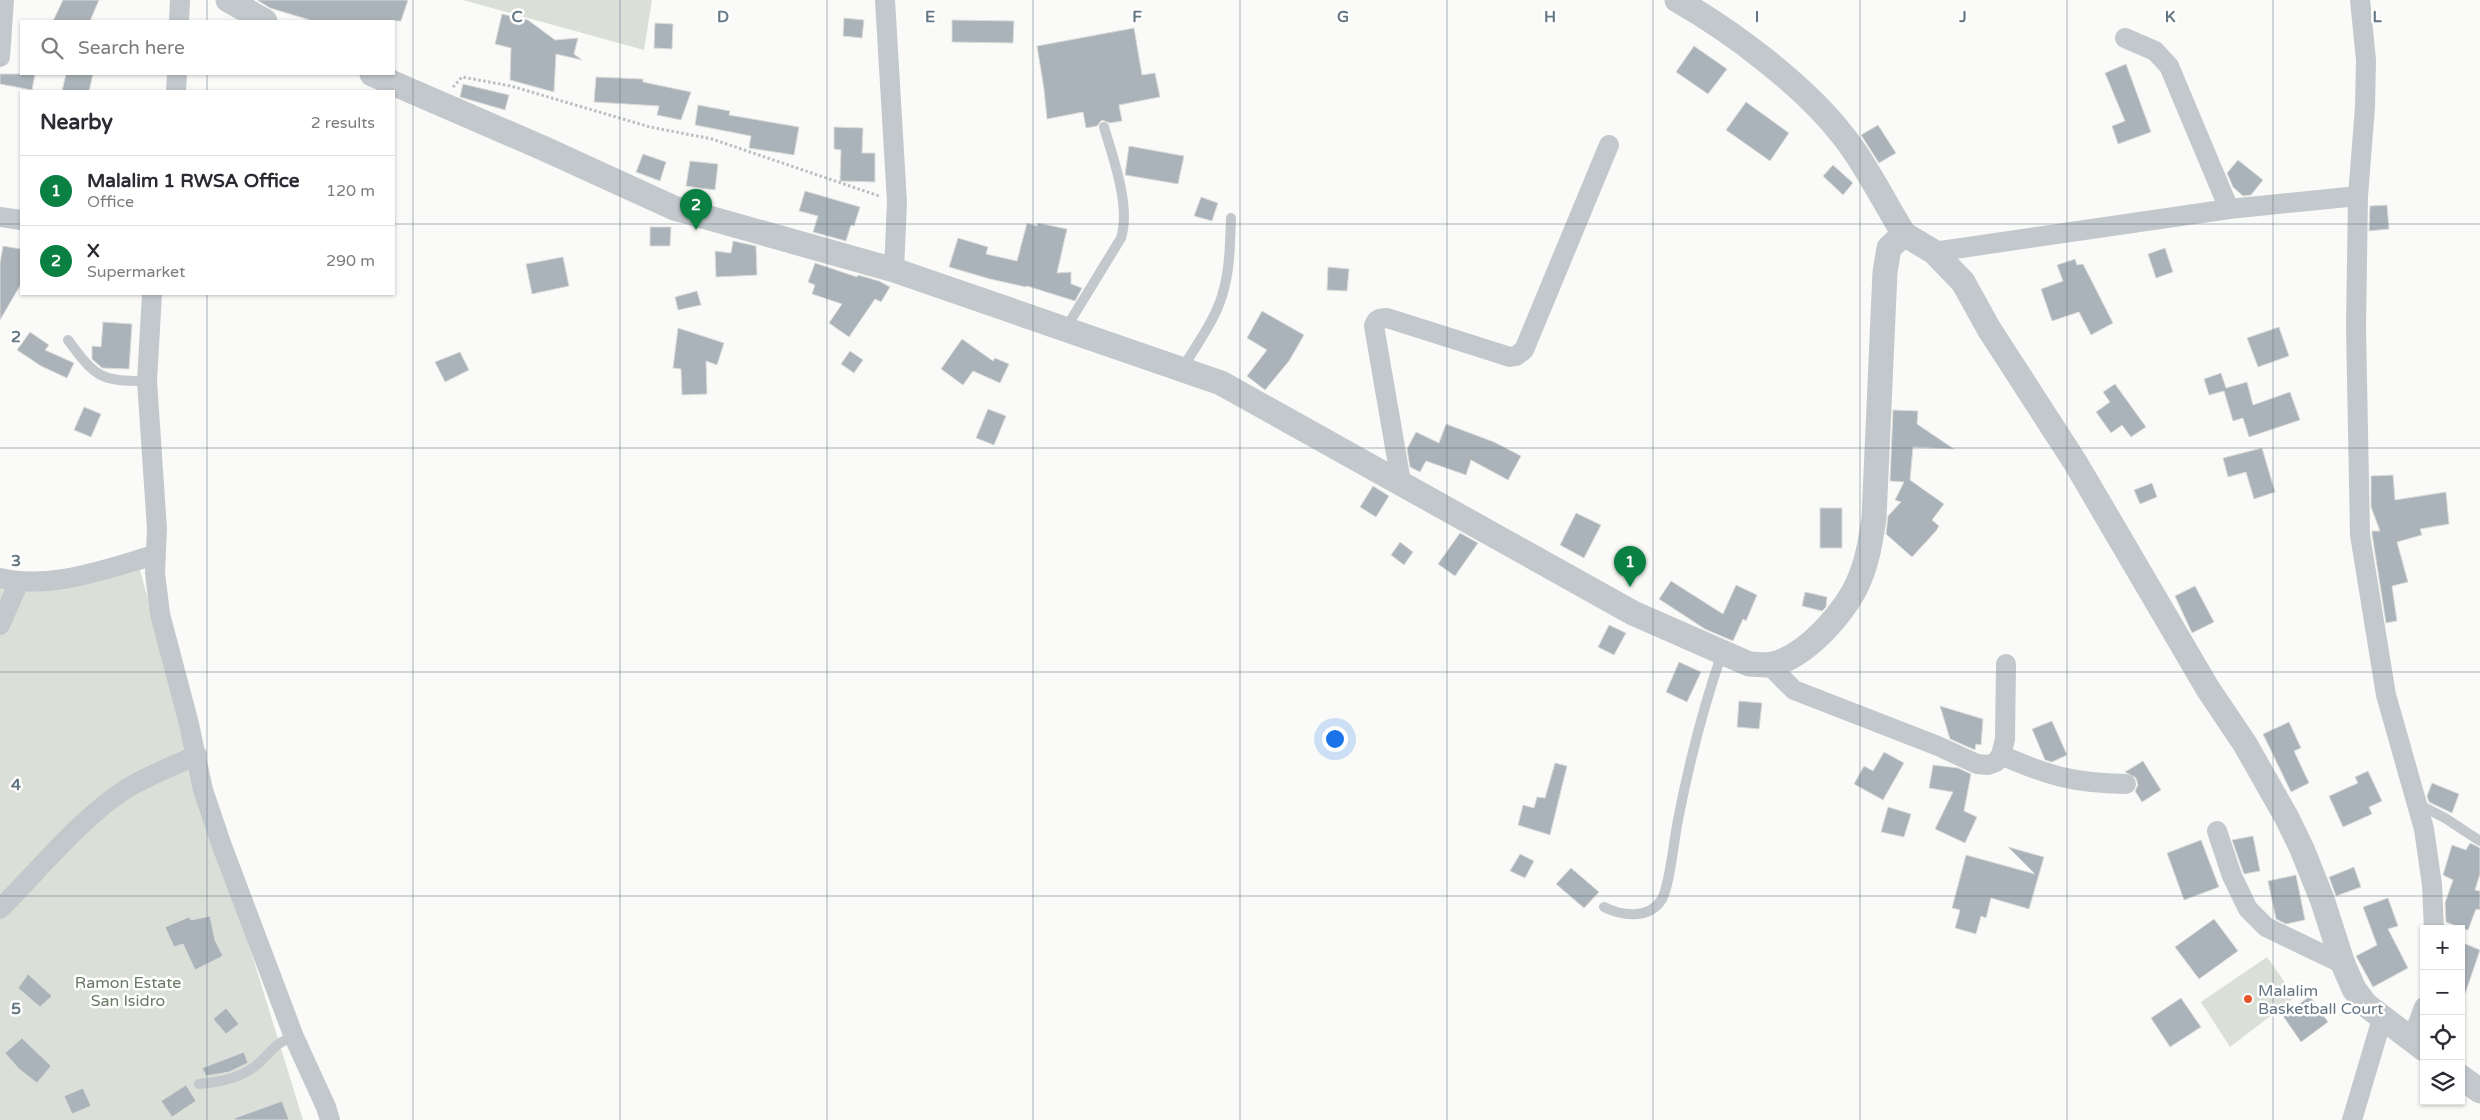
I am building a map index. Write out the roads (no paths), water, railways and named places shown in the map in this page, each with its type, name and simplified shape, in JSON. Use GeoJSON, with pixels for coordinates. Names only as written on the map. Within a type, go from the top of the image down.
{"type":"FeatureCollection","features":[{"type":"Feature","properties":{"kind":"street"},"geometry":{"type":"LineString","coordinates":[[0,57],[4,0]]}},
{"type":"Feature","properties":{"kind":"street"},"geometry":{"type":"LineString","coordinates":[[179,20],[180,0]]}},
{"type":"Feature","properties":{"kind":"street"},"geometry":{"type":"LineString","coordinates":[[228,0],[263,20]]}},
{"type":"Feature","properties":{"kind":"street"},"geometry":{"type":"LineString","coordinates":[[886,0],[896,202],[894,270]]}},
{"type":"Feature","properties":{"kind":"street"},"geometry":{"type":"LineString","coordinates":[[1677,0],[1734,37],[1826,115],[1846,139],[1904,234],[1934,252],[1963,282],[1989,329],[2075,462],[2208,689],[2258,766],[2302,849],[2322,899],[2343,964],[2354,989],[2366,1005],[2418,1045],[2423,1015]]}},
{"type":"Feature","properties":{"kind":"street"},"geometry":{"type":"LineString","coordinates":[[2360,0],[2366,60],[2365,107],[2358,196],[2356,327],[2360,535],[2386,695],[2418,804],[2432,885],[2434,925]]}},
{"type":"Feature","properties":{"kind":"street"},"geometry":{"type":"LineString","coordinates":[[2125,38],[2155,51],[2169,66],[2229,209]]}},
{"type":"Feature","properties":{"kind":"street"},"geometry":{"type":"LineString","coordinates":[[176,90],[177,75]]}},
{"type":"Feature","properties":{"kind":"street"},"geometry":{"type":"LineString","coordinates":[[374,75],[440,102],[674,208],[894,270],[1221,383],[1633,613],[1749,664],[1769,665],[1799,652],[1840,613],[1860,579],[1869,547],[1874,518],[1885,272],[1889,248],[1904,234]]}},
{"type":"Feature","properties":{"kind":"street"},"geometry":{"type":"LineString","coordinates":[[1401,482],[1374,326],[1375,322],[1382,318],[1387,318],[1510,357],[1520,354],[1524,350],[1609,145]]}},
{"type":"Feature","properties":{"kind":"street"},"geometry":{"type":"LineString","coordinates":[[1934,252],[2229,209],[2358,196]]}},
{"type":"Feature","properties":{"kind":"street"},"geometry":{"type":"LineString","coordinates":[[0,218],[20,220]]}},
{"type":"Feature","properties":{"kind":"street"},"geometry":{"type":"LineString","coordinates":[[152,295],[147,381],[157,529],[154,556],[160,614],[196,755],[203,790],[222,846],[294,1037],[326,1107],[330,1120]]}},
{"type":"Feature","properties":{"kind":"street"},"geometry":{"type":"LineString","coordinates":[[0,625],[9,580],[73,578],[154,556]]}},
{"type":"Feature","properties":{"kind":"street"},"geometry":{"type":"LineString","coordinates":[[1769,665],[1794,690],[1938,746],[1977,764],[1996,762],[2001,755],[2004,739],[2006,664]]}},
{"type":"Feature","properties":{"kind":"street"},"geometry":{"type":"LineString","coordinates":[[0,909],[38,869],[112,799],[131,786],[196,755]]}},
{"type":"Feature","properties":{"kind":"street"},"geometry":{"type":"LineString","coordinates":[[2001,755],[2045,774],[2064,779],[2087,783],[2126,784]]}},
{"type":"Feature","properties":{"kind":"street"},"geometry":{"type":"LineString","coordinates":[[2217,831],[2232,876],[2248,909],[2266,927],[2343,964]]}},
{"type":"Feature","properties":{"kind":"street"},"geometry":{"type":"LineString","coordinates":[[2352,1120],[2382,1018]]}},
{"type":"Feature","properties":{"kind":"street"},"geometry":{"type":"LineString","coordinates":[[2465,1080],[2480,1091]]}},
{"type":"Feature","properties":{"kind":"lane"},"geometry":{"type":"LineString","coordinates":[[1065,329],[1121,238],[1123,231],[1119,179],[1104,127]]}},
{"type":"Feature","properties":{"kind":"lane"},"geometry":{"type":"LineString","coordinates":[[1182,368],[1212,320],[1222,296],[1229,263],[1230,218]]}},
{"type":"Feature","properties":{"kind":"lane"},"geometry":{"type":"LineString","coordinates":[[68,340],[88,367],[96,374],[107,379],[147,381]]}},
{"type":"Feature","properties":{"kind":"lane"},"geometry":{"type":"LineString","coordinates":[[1604,907],[1627,916],[1648,910],[1662,898],[1685,785],[1703,713],[1722,653]]}},
{"type":"Feature","properties":{"kind":"lane"},"geometry":{"type":"LineString","coordinates":[[2418,804],[2445,818],[2480,841]]}},
{"type":"Feature","properties":{"kind":"lane"},"geometry":{"type":"LineString","coordinates":[[198,1084],[217,1083],[238,1076],[259,1063],[277,1044],[294,1037]]}},
{"type":"Feature","properties":{"kind":"place","name":"X"},"geometry":{"type":"Point","coordinates":[696,230]}},
{"type":"Feature","properties":{"kind":"place","name":"Malalim 1 RWSA Office"},"geometry":{"type":"Point","coordinates":[1630,587]}},
{"type":"Feature","properties":{"kind":"place","name":"Malalim Basketball Court"},"geometry":{"type":"Point","coordinates":[2248,999]}},
{"type":"Feature","properties":{"kind":"park label","name":"Ramon Estate San Isidro"},"geometry":{"type":"Point","coordinates":[128,991]}}]}
